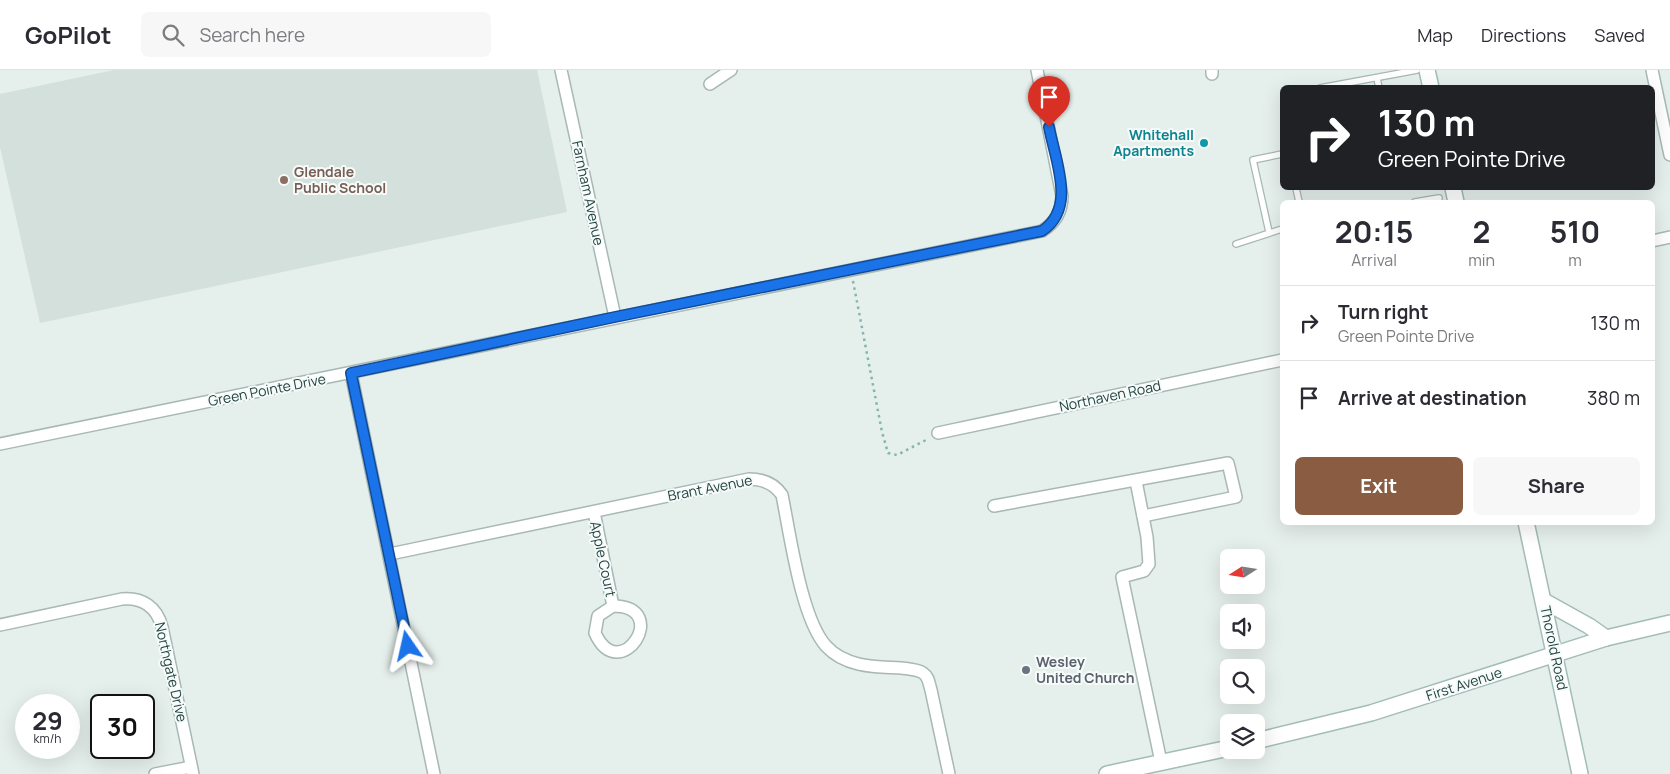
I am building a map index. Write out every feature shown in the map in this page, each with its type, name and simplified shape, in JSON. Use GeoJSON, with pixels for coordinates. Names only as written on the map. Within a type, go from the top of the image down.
{"type":"FeatureCollection","features":[{"type":"Feature","properties":{"kind":"street","name":"Farnham Avenue"},"geometry":{"type":"LineString","coordinates":[[561,70],[615,317]]}},
{"type":"Feature","properties":{"kind":"street"},"geometry":{"type":"LineString","coordinates":[[710,84],[731,70]]}},
{"type":"Feature","properties":{"kind":"street","name":"Green Pointe Drive"},"geometry":{"type":"LineString","coordinates":[[0,444],[1037,232],[1052,224],[1059,214],[1062,196],[1037,70]]}},
{"type":"Feature","properties":{"kind":"street"},"geometry":{"type":"LineString","coordinates":[[1427,70],[1430,85]]}},
{"type":"Feature","properties":{"kind":"street"},"geometry":{"type":"LineString","coordinates":[[1652,70],[1670,155]]}},
{"type":"Feature","properties":{"kind":"street"},"geometry":{"type":"LineString","coordinates":[[1655,240],[1670,237]]}},
{"type":"Feature","properties":{"kind":"street","name":"Northaven Road"},"geometry":{"type":"LineString","coordinates":[[938,433],[1280,360]]}},
{"type":"Feature","properties":{"kind":"street"},"geometry":{"type":"LineString","coordinates":[[351,373],[390,554],[434,774]]}},
{"type":"Feature","properties":{"kind":"street"},"geometry":{"type":"LineString","coordinates":[[994,506],[1228,463],[1234,479],[1236,497],[1144,516]]}},
{"type":"Feature","properties":{"kind":"street","name":"Brant Avenue"},"geometry":{"type":"LineString","coordinates":[[390,554],[749,479],[763,480],[774,486],[782,495],[808,616],[819,637],[836,655],[846,660],[869,666],[911,669],[923,673],[928,678],[949,774]]}},
{"type":"Feature","properties":{"kind":"street"},"geometry":{"type":"LineString","coordinates":[[1136,481],[1144,516],[1149,564],[1144,571],[1122,577],[1161,762]]}},
{"type":"Feature","properties":{"kind":"street","name":"Apple Court"},"geometry":{"type":"LineString","coordinates":[[594,512],[613,606]]}},
{"type":"Feature","properties":{"kind":"street","name":"Thorold Road"},"geometry":{"type":"LineString","coordinates":[[1527,525],[1580,774]]}},
{"type":"Feature","properties":{"kind":"street","name":"Northgate Drive"},"geometry":{"type":"LineString","coordinates":[[0,625],[122,599],[134,599],[150,606],[157,614],[162,627],[192,770]]}},
{"type":"Feature","properties":{"kind":"street"},"geometry":{"type":"LineString","coordinates":[[1544,601],[1589,626],[1606,638]]}},
{"type":"Feature","properties":{"kind":"street","name":"Apple Court"},"geometry":{"type":"LineString","coordinates":[[613,606],[630,609],[637,615],[640,624],[637,641],[631,648],[622,651],[613,651],[605,648],[595,633],[598,616],[605,609],[613,606]]}},
{"type":"Feature","properties":{"kind":"street","name":"First Avenue"},"geometry":{"type":"LineString","coordinates":[[1265,739],[1371,713],[1606,638],[1670,623]]}},
{"type":"Feature","properties":{"kind":"street"},"geometry":{"type":"LineString","coordinates":[[1107,774],[1220,750]]}},
{"type":"Feature","properties":{"kind":"street"},"geometry":{"type":"LineString","coordinates":[[155,774],[192,770]]}},
{"type":"Feature","properties":{"kind":"lane"},"geometry":{"type":"LineString","coordinates":[[1334,85],[1417,70]]}},
{"type":"Feature","properties":{"kind":"lane"},"geometry":{"type":"LineString","coordinates":[[1377,78],[1378,85]]}},
{"type":"Feature","properties":{"kind":"lane"},"geometry":{"type":"LineString","coordinates":[[1269,232],[1253,160],[1280,154]]}},
{"type":"Feature","properties":{"kind":"lane"},"geometry":{"type":"LineString","coordinates":[[1427,200],[1439,198]]}},
{"type":"Feature","properties":{"kind":"lane"},"geometry":{"type":"LineString","coordinates":[[1236,244],[1280,229]]}},
{"type":"Feature","properties":{"kind":"path"},"geometry":{"type":"LineString","coordinates":[[850,269],[882,432],[888,453],[896,455],[908,451],[938,433]]}},
{"type":"Feature","properties":{"kind":"shaded area","name":"Glendale Public School"},"geometry":{"type":"Polygon","coordinates":[[[114,70],[537,70],[567,212],[40,323],[0,147],[0,94],[114,70]]]}},
{"type":"Feature","properties":{"kind":"place","name":"Whitehall Apartments"},"geometry":{"type":"Point","coordinates":[1204,143]}},
{"type":"Feature","properties":{"kind":"place","name":"Glendale Public School"},"geometry":{"type":"Point","coordinates":[284,180]}},
{"type":"Feature","properties":{"kind":"place","name":"Wesley United Church"},"geometry":{"type":"Point","coordinates":[1026,670]}},
{"type":"Feature","properties":{"kind":"route"},"geometry":{"type":"LineString","coordinates":[[408,646],[351,373],[615,317],[1042,231],[1056,219],[1062,202],[1062,190],[1049,127]]}}]}
